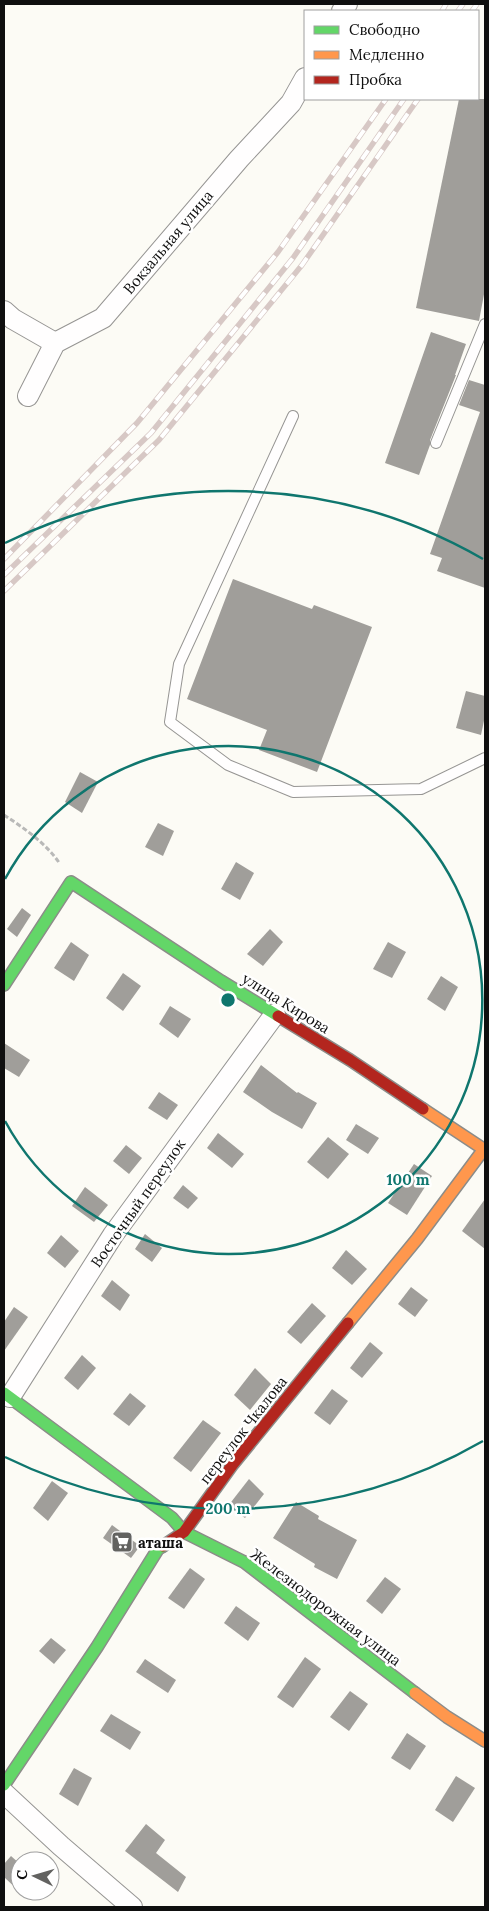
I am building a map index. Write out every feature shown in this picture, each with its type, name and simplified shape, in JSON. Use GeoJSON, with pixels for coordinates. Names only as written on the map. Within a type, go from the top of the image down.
{"type":"FeatureCollection","features":[{"type":"Feature","properties":{"kind":"street","name":"Вокзальная улица"},"geometry":{"type":"LineString","coordinates":[[55,343],[103,318],[239,159],[291,103],[304,80]]}},
{"type":"Feature","properties":{"kind":"street"},"geometry":{"type":"LineString","coordinates":[[4,311],[13,319],[55,343],[28,396]]}},
{"type":"Feature","properties":{"kind":"street"},"geometry":{"type":"LineString","coordinates":[[4,985],[71,882]]}},
{"type":"Feature","properties":{"kind":"street","name":"улица Кирова"},"geometry":{"type":"LineString","coordinates":[[71,882],[221,980],[350,1060],[485,1150]]}},
{"type":"Feature","properties":{"kind":"street","name":"Восточный переулок"},"geometry":{"type":"LineString","coordinates":[[7,1395],[113,1235],[275,1014]]}},
{"type":"Feature","properties":{"kind":"street","name":"переулок Чкалова"},"geometry":{"type":"LineString","coordinates":[[4,1785],[98,1647],[158,1549],[184,1532],[233,1464],[417,1239],[485,1150]]}},
{"type":"Feature","properties":{"kind":"street","name":"Железнодорожная улица"},"geometry":{"type":"LineString","coordinates":[[7,1395],[172,1518],[184,1532],[244,1562],[447,1717],[485,1741]]}},
{"type":"Feature","properties":{"kind":"street"},"geometry":{"type":"LineString","coordinates":[[4,1793],[61,1846],[132,1907]]}},
{"type":"Feature","properties":{"kind":"lane"},"geometry":{"type":"LineString","coordinates":[[436,443],[485,324]]}},
{"type":"Feature","properties":{"kind":"lane"},"geometry":{"type":"LineString","coordinates":[[293,416],[179,664],[170,722],[228,765],[293,792],[421,789],[485,758]]}},
{"type":"Feature","properties":{"kind":"path"},"geometry":{"type":"LineString","coordinates":[[4,815],[21,826],[53,854],[71,882]]}},
{"type":"Feature","properties":{"kind":"building"},"geometry":{"type":"Polygon","coordinates":[[[485,99],[485,289],[479,321],[416,308],[459,100],[485,99]]]}},
{"type":"Feature","properties":{"kind":"building"},"geometry":{"type":"Polygon","coordinates":[[[431,332],[466,344],[419,475],[385,463],[431,332]]]}},
{"type":"Feature","properties":{"kind":"building"},"geometry":{"type":"Polygon","coordinates":[[[469,380],[485,385],[485,588],[437,571],[442,558],[430,554],[480,412],[459,405],[469,380]]]}},
{"type":"Feature","properties":{"kind":"building"},"geometry":{"type":"Polygon","coordinates":[[[233,579],[312,609],[314,605],[372,627],[317,772],[259,750],[267,730],[187,699],[233,579]]]}},
{"type":"Feature","properties":{"kind":"building"},"geometry":{"type":"Polygon","coordinates":[[[466,691],[485,696],[485,716],[481,735],[456,728],[466,691]]]}},
{"type":"Feature","properties":{"kind":"building"},"geometry":{"type":"Polygon","coordinates":[[[80,772],[98,782],[82,813],[65,802],[80,772]]]}},
{"type":"Feature","properties":{"kind":"building"},"geometry":{"type":"Polygon","coordinates":[[[158,823],[174,831],[163,856],[145,847],[158,823]]]}},
{"type":"Feature","properties":{"kind":"building"},"geometry":{"type":"Polygon","coordinates":[[[236,862],[254,873],[240,900],[221,889],[236,862]]]}},
{"type":"Feature","properties":{"kind":"building"},"geometry":{"type":"Polygon","coordinates":[[[22,908],[31,915],[17,937],[7,929],[22,908]]]}},
{"type":"Feature","properties":{"kind":"building"},"geometry":{"type":"Polygon","coordinates":[[[270,929],[283,942],[263,966],[247,954],[270,929]]]}},
{"type":"Feature","properties":{"kind":"building"},"geometry":{"type":"Polygon","coordinates":[[[71,942],[89,955],[74,981],[54,968],[71,942]]]}},
{"type":"Feature","properties":{"kind":"building"},"geometry":{"type":"Polygon","coordinates":[[[388,942],[406,952],[392,978],[373,969],[388,942]]]}},
{"type":"Feature","properties":{"kind":"building"},"geometry":{"type":"Polygon","coordinates":[[[123,973],[141,986],[123,1011],[106,998],[123,973]]]}},
{"type":"Feature","properties":{"kind":"building"},"geometry":{"type":"Polygon","coordinates":[[[441,976],[458,987],[445,1011],[427,999],[441,976]]]}},
{"type":"Feature","properties":{"kind":"building"},"geometry":{"type":"Polygon","coordinates":[[[170,1006],[191,1019],[178,1038],[159,1024],[170,1006]]]}},
{"type":"Feature","properties":{"kind":"building"},"geometry":{"type":"Polygon","coordinates":[[[4,1043],[30,1060],[19,1077],[4,1068],[4,1043]]]}},
{"type":"Feature","properties":{"kind":"building"},"geometry":{"type":"Polygon","coordinates":[[[261,1065],[297,1093],[317,1103],[302,1129],[272,1112],[243,1092],[261,1065]]]}},
{"type":"Feature","properties":{"kind":"building"},"geometry":{"type":"Polygon","coordinates":[[[159,1092],[178,1105],[167,1120],[148,1108],[159,1092]]]}},
{"type":"Feature","properties":{"kind":"building"},"geometry":{"type":"Polygon","coordinates":[[[356,1124],[379,1138],[368,1154],[346,1140],[356,1124]]]}},
{"type":"Feature","properties":{"kind":"building"},"geometry":{"type":"Polygon","coordinates":[[[218,1133],[244,1154],[232,1168],[207,1148],[218,1133]]]}},
{"type":"Feature","properties":{"kind":"building"},"geometry":{"type":"Polygon","coordinates":[[[328,1137],[349,1154],[328,1179],[307,1162],[328,1137]]]}},
{"type":"Feature","properties":{"kind":"building"},"geometry":{"type":"Polygon","coordinates":[[[126,1145],[142,1158],[129,1174],[113,1161],[126,1145]]]}},
{"type":"Feature","properties":{"kind":"building"},"geometry":{"type":"Polygon","coordinates":[[[414,1164],[432,1176],[407,1215],[388,1203],[414,1164]]]}},
{"type":"Feature","properties":{"kind":"building"},"geometry":{"type":"Polygon","coordinates":[[[183,1185],[198,1198],[188,1209],[173,1198],[183,1185]]]}},
{"type":"Feature","properties":{"kind":"building"},"geometry":{"type":"Polygon","coordinates":[[[85,1187],[108,1205],[94,1222],[72,1206],[85,1187]]]}},
{"type":"Feature","properties":{"kind":"building"},"geometry":{"type":"Polygon","coordinates":[[[485,1199],[485,1249],[462,1231],[485,1199]]]}},
{"type":"Feature","properties":{"kind":"building"},"geometry":{"type":"Polygon","coordinates":[[[145,1234],[162,1248],[152,1262],[135,1249],[145,1234]]]}},
{"type":"Feature","properties":{"kind":"building"},"geometry":{"type":"Polygon","coordinates":[[[61,1235],[79,1251],[65,1268],[47,1253],[61,1235]]]}},
{"type":"Feature","properties":{"kind":"building"},"geometry":{"type":"Polygon","coordinates":[[[346,1250],[367,1269],[352,1285],[332,1268],[346,1250]]]}},
{"type":"Feature","properties":{"kind":"building"},"geometry":{"type":"Polygon","coordinates":[[[112,1280],[130,1295],[120,1311],[101,1296],[112,1280]]]}},
{"type":"Feature","properties":{"kind":"building"},"geometry":{"type":"Polygon","coordinates":[[[411,1287],[428,1300],[415,1317],[398,1304],[411,1287]]]}},
{"type":"Feature","properties":{"kind":"building"},"geometry":{"type":"Polygon","coordinates":[[[312,1303],[326,1316],[301,1344],[287,1332],[312,1303]]]}},
{"type":"Feature","properties":{"kind":"building"},"geometry":{"type":"Polygon","coordinates":[[[14,1307],[28,1317],[4,1351],[4,1322],[14,1307]]]}},
{"type":"Feature","properties":{"kind":"building"},"geometry":{"type":"Polygon","coordinates":[[[370,1342],[383,1353],[362,1378],[350,1368],[370,1342]]]}},
{"type":"Feature","properties":{"kind":"building"},"geometry":{"type":"Polygon","coordinates":[[[82,1355],[96,1368],[78,1390],[64,1378],[82,1355]]]}},
{"type":"Feature","properties":{"kind":"building"},"geometry":{"type":"Polygon","coordinates":[[[255,1368],[271,1384],[250,1410],[234,1395],[255,1368]]]}},
{"type":"Feature","properties":{"kind":"building"},"geometry":{"type":"Polygon","coordinates":[[[332,1389],[348,1401],[330,1425],[314,1413],[332,1389]]]}},
{"type":"Feature","properties":{"kind":"building"},"geometry":{"type":"Polygon","coordinates":[[[130,1393],[146,1406],[129,1426],[113,1414],[130,1393]]]}},
{"type":"Feature","properties":{"kind":"building"},"geometry":{"type":"Polygon","coordinates":[[[203,1420],[221,1433],[191,1472],[173,1458],[203,1420]]]}},
{"type":"Feature","properties":{"kind":"building"},"geometry":{"type":"Polygon","coordinates":[[[249,1479],[264,1494],[245,1518],[228,1506],[249,1479]]]}},
{"type":"Feature","properties":{"kind":"building"},"geometry":{"type":"Polygon","coordinates":[[[52,1481],[68,1493],[48,1521],[33,1508],[52,1481]]]}},
{"type":"Feature","properties":{"kind":"building"},"geometry":{"type":"Polygon","coordinates":[[[296,1502],[319,1516],[318,1519],[357,1540],[337,1579],[314,1567],[315,1564],[273,1538],[296,1502]]]}},
{"type":"Feature","properties":{"kind":"building","name":"аташа"},"geometry":{"type":"Polygon","coordinates":[[[112,1525],[140,1546],[131,1558],[103,1538],[112,1525]]]}},
{"type":"Feature","properties":{"kind":"building"},"geometry":{"type":"Polygon","coordinates":[[[190,1568],[205,1579],[184,1609],[168,1598],[190,1568]]]}},
{"type":"Feature","properties":{"kind":"building"},"geometry":{"type":"Polygon","coordinates":[[[385,1577],[401,1589],[382,1614],[366,1601],[385,1577]]]}},
{"type":"Feature","properties":{"kind":"building"},"geometry":{"type":"Polygon","coordinates":[[[236,1606],[260,1623],[248,1641],[224,1623],[236,1606]]]}},
{"type":"Feature","properties":{"kind":"building"},"geometry":{"type":"Polygon","coordinates":[[[51,1638],[66,1650],[54,1664],[39,1651],[51,1638]]]}},
{"type":"Feature","properties":{"kind":"building"},"geometry":{"type":"Polygon","coordinates":[[[305,1657],[321,1669],[293,1708],[277,1697],[305,1657]]]}},
{"type":"Feature","properties":{"kind":"building"},"geometry":{"type":"Polygon","coordinates":[[[145,1659],[176,1680],[168,1693],[136,1672],[145,1659]]]}},
{"type":"Feature","properties":{"kind":"building"},"geometry":{"type":"Polygon","coordinates":[[[350,1691],[368,1704],[349,1731],[330,1717],[350,1691]]]}},
{"type":"Feature","properties":{"kind":"building"},"geometry":{"type":"Polygon","coordinates":[[[111,1714],[141,1732],[130,1750],[100,1731],[111,1714]]]}},
{"type":"Feature","properties":{"kind":"building"},"geometry":{"type":"Polygon","coordinates":[[[407,1733],[426,1746],[410,1770],[391,1758],[407,1733]]]}},
{"type":"Feature","properties":{"kind":"building"},"geometry":{"type":"Polygon","coordinates":[[[74,1768],[92,1778],[78,1806],[59,1794],[74,1768]]]}},
{"type":"Feature","properties":{"kind":"building"},"geometry":{"type":"Polygon","coordinates":[[[456,1776],[475,1788],[453,1822],[435,1810],[456,1776]]]}},
{"type":"Feature","properties":{"kind":"building"},"geometry":{"type":"Polygon","coordinates":[[[146,1824],[165,1840],[156,1853],[186,1877],[178,1892],[125,1851],[146,1824]]]}},
{"type":"Feature","properties":{"kind":"building"},"geometry":{"type":"Polygon","coordinates":[[[10,1857],[10,1883],[4,1877],[4,1864],[10,1857]]]}},
{"type":"Feature","properties":{"kind":"railway"},"geometry":{"type":"LineString","coordinates":[[443,10],[446,4]]}},
{"type":"Feature","properties":{"kind":"railway"},"geometry":{"type":"LineString","coordinates":[[459,10],[463,4]]}},
{"type":"Feature","properties":{"kind":"railway"},"geometry":{"type":"LineString","coordinates":[[473,10],[477,4]]}},
{"type":"Feature","properties":{"kind":"railway"},"geometry":{"type":"LineString","coordinates":[[4,559],[137,423],[278,252],[385,100]]}},
{"type":"Feature","properties":{"kind":"railway"},"geometry":{"type":"LineString","coordinates":[[4,575],[151,433],[293,258],[403,100]]}},
{"type":"Feature","properties":{"kind":"railway"},"geometry":{"type":"LineString","coordinates":[[4,591],[159,440],[302,265],[417,100]]}},
{"type":"Feature","properties":{"kind":"traffic: fast"},"geometry":{"type":"LineString","coordinates":[[4,985],[71,882],[221,981],[278,1016]]}},
{"type":"Feature","properties":{"kind":"traffic: fast"},"geometry":{"type":"LineString","coordinates":[[4,1393],[172,1518],[184,1532],[244,1562],[415,1693]]}},
{"type":"Feature","properties":{"kind":"traffic: fast"},"geometry":{"type":"LineString","coordinates":[[4,1785],[97,1647],[158,1549],[163,1546]]}},
{"type":"Feature","properties":{"kind":"traffic: slow"},"geometry":{"type":"LineString","coordinates":[[423,1109],[485,1150]]}},
{"type":"Feature","properties":{"kind":"traffic: slow"},"geometry":{"type":"LineString","coordinates":[[348,1323],[417,1239],[484,1149]]}},
{"type":"Feature","properties":{"kind":"traffic: slow"},"geometry":{"type":"LineString","coordinates":[[415,1693],[447,1717],[485,1741]]}},
{"type":"Feature","properties":{"kind":"traffic: jam"},"geometry":{"type":"LineString","coordinates":[[278,1016],[350,1060],[423,1109]]}},
{"type":"Feature","properties":{"kind":"traffic: jam"},"geometry":{"type":"LineString","coordinates":[[163,1546],[184,1532],[233,1464],[348,1323]]}},
{"type":"Feature","properties":{"kind":"place","name":"аташа"},"geometry":{"type":"Point","coordinates":[122,1542]}}]}
